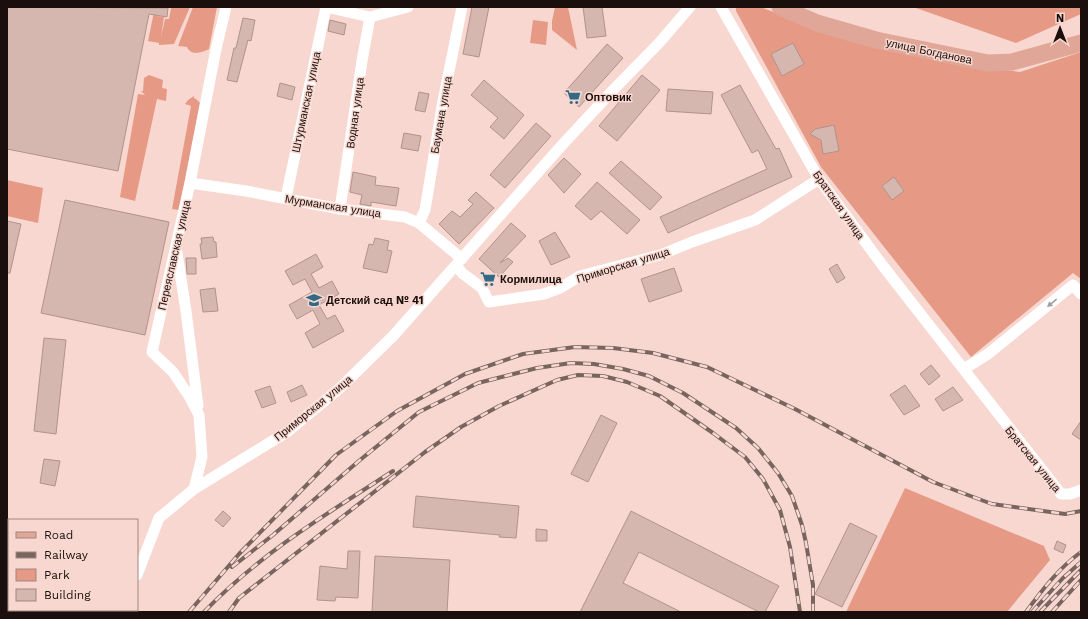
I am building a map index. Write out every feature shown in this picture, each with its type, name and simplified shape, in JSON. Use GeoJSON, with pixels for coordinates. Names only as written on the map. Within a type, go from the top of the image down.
{"type":"FeatureCollection","features":[{"type":"Feature","properties":{"kind":"main road","name":"улица Богданова"},"geometry":{"type":"LineString","coordinates":[[780,7],[817,23],[876,40],[988,63],[1012,62],[1081,43]]}},
{"type":"Feature","properties":{"kind":"street","name":"Переяславская улица"},"geometry":{"type":"LineString","coordinates":[[194,489],[202,457],[198,415],[189,396],[173,372],[152,352],[190,183],[214,56],[226,7]]}},
{"type":"Feature","properties":{"kind":"street"},"geometry":{"type":"LineString","coordinates":[[326,7],[370,17],[408,7]]}},
{"type":"Feature","properties":{"kind":"street","name":"Штурманская улица"},"geometry":{"type":"LineString","coordinates":[[286,198],[326,7]]}},
{"type":"Feature","properties":{"kind":"street","name":"Баумана улица"},"geometry":{"type":"LineString","coordinates":[[419,223],[425,210],[443,100],[461,7]]}},
{"type":"Feature","properties":{"kind":"street","name":"Приморская улица"},"geometry":{"type":"LineString","coordinates":[[138,572],[159,518],[194,489],[287,432],[340,388],[394,334],[557,150],[690,7]]}},
{"type":"Feature","properties":{"kind":"street","name":"Братская улица"},"geometry":{"type":"LineString","coordinates":[[721,7],[819,179],[883,266],[1061,494],[1070,494],[1081,490]]}},
{"type":"Feature","properties":{"kind":"street","name":"Водная улица"},"geometry":{"type":"LineString","coordinates":[[340,209],[370,17]]}},
{"type":"Feature","properties":{"kind":"street","name":"Приморская улица"},"geometry":{"type":"LineString","coordinates":[[459,262],[462,273],[482,288],[489,302],[544,294],[560,288],[580,276],[660,255],[755,220],[819,179]]}},
{"type":"Feature","properties":{"kind":"street","name":"Мурманская улица"},"geometry":{"type":"LineString","coordinates":[[190,183],[286,198],[340,209],[405,217],[419,223],[459,262]]}},
{"type":"Feature","properties":{"kind":"street"},"geometry":{"type":"LineString","coordinates":[[176,247],[186,311],[198,415]]}},
{"type":"Feature","properties":{"kind":"street"},"geometry":{"type":"LineString","coordinates":[[964,369],[988,354],[1073,285],[1081,294]]}},
{"type":"Feature","properties":{"kind":"green space"},"geometry":{"type":"Polygon","coordinates":[[[155,7],[159,7],[157,16],[164,17],[161,37],[165,19],[169,19],[170,7],[190,7],[174,44],[159,45],[159,43],[148,41],[155,7]]]}},
{"type":"Feature","properties":{"kind":"green space"},"geometry":{"type":"Polygon","coordinates":[[[193,7],[217,7],[209,49],[196,53],[191,52],[187,47],[178,46],[193,7]]]}},
{"type":"Feature","properties":{"kind":"green space"},"geometry":{"type":"Polygon","coordinates":[[[555,7],[568,7],[577,50],[552,30],[555,7]]]}},
{"type":"Feature","properties":{"kind":"green space"},"geometry":{"type":"Polygon","coordinates":[[[736,7],[761,7],[828,34],[962,63],[1020,72],[1081,52],[1081,279],[1073,273],[971,357],[821,167],[736,11],[736,7]]]}},
{"type":"Feature","properties":{"kind":"green space"},"geometry":{"type":"Polygon","coordinates":[[[913,7],[1081,7],[1081,14],[1016,43],[913,7]]]}},
{"type":"Feature","properties":{"kind":"green space"},"geometry":{"type":"Polygon","coordinates":[[[533,20],[548,22],[546,45],[530,43],[533,20]]]}},
{"type":"Feature","properties":{"kind":"green space"},"geometry":{"type":"Polygon","coordinates":[[[149,75],[163,80],[162,88],[167,89],[166,101],[157,99],[135,201],[120,197],[138,94],[145,95],[141,91],[143,91],[144,78],[149,75]]]}},
{"type":"Feature","properties":{"kind":"green space"},"geometry":{"type":"Polygon","coordinates":[[[194,96],[194,98],[200,103],[179,210],[172,209],[191,106],[185,104],[194,96]]]}},
{"type":"Feature","properties":{"kind":"green space"},"geometry":{"type":"Polygon","coordinates":[[[7,180],[43,188],[38,223],[7,216],[7,180]]]}},
{"type":"Feature","properties":{"kind":"green space"},"geometry":{"type":"Polygon","coordinates":[[[905,488],[1044,546],[1050,560],[1007,612],[846,612],[905,488]]]}},
{"type":"Feature","properties":{"kind":"building"},"geometry":{"type":"Polygon","coordinates":[[[7,7],[168,8],[167,17],[149,14],[118,171],[7,149],[7,7]]]}},
{"type":"Feature","properties":{"kind":"building"},"geometry":{"type":"Polygon","coordinates":[[[472,7],[489,7],[479,57],[463,54],[472,7]]]}},
{"type":"Feature","properties":{"kind":"building"},"geometry":{"type":"Polygon","coordinates":[[[583,7],[602,7],[606,36],[587,38],[583,7]]]}},
{"type":"Feature","properties":{"kind":"building"},"geometry":{"type":"Polygon","coordinates":[[[243,18],[255,20],[251,41],[248,40],[237,82],[227,80],[234,48],[236,48],[243,18]]]}},
{"type":"Feature","properties":{"kind":"building"},"geometry":{"type":"Polygon","coordinates":[[[330,20],[346,24],[344,35],[328,31],[330,20]]]}},
{"type":"Feature","properties":{"kind":"building"},"geometry":{"type":"Polygon","coordinates":[[[793,43],[804,64],[782,76],[771,54],[793,43]]]}},
{"type":"Feature","properties":{"kind":"building"},"geometry":{"type":"Polygon","coordinates":[[[607,44],[623,58],[579,107],[564,93],[607,44]]]}},
{"type":"Feature","properties":{"kind":"building"},"geometry":{"type":"Polygon","coordinates":[[[642,75],[660,90],[617,141],[599,126],[642,75]]]}},
{"type":"Feature","properties":{"kind":"building"},"geometry":{"type":"Polygon","coordinates":[[[484,80],[524,115],[504,139],[490,127],[498,118],[471,95],[484,80]]]}},
{"type":"Feature","properties":{"kind":"building"},"geometry":{"type":"Polygon","coordinates":[[[280,83],[295,87],[292,100],[277,96],[280,83]]]}},
{"type":"Feature","properties":{"kind":"building"},"geometry":{"type":"Polygon","coordinates":[[[740,85],[776,149],[779,148],[792,177],[668,233],[660,217],[767,169],[758,150],[752,153],[721,95],[740,85]]]}},
{"type":"Feature","properties":{"kind":"building"},"geometry":{"type":"Polygon","coordinates":[[[668,89],[713,92],[711,114],[666,111],[668,89]]]}},
{"type":"Feature","properties":{"kind":"building"},"geometry":{"type":"Polygon","coordinates":[[[419,92],[429,94],[425,112],[415,110],[419,92]]]}},
{"type":"Feature","properties":{"kind":"building"},"geometry":{"type":"Polygon","coordinates":[[[536,123],[551,136],[505,188],[490,175],[536,123]]]}},
{"type":"Feature","properties":{"kind":"building"},"geometry":{"type":"Polygon","coordinates":[[[834,125],[839,151],[823,154],[821,140],[810,134],[815,129],[834,125]]]}},
{"type":"Feature","properties":{"kind":"building"},"geometry":{"type":"Polygon","coordinates":[[[404,133],[421,136],[418,151],[401,148],[404,133]]]}},
{"type":"Feature","properties":{"kind":"building"},"geometry":{"type":"Polygon","coordinates":[[[564,158],[581,174],[564,193],[548,175],[564,158]]]}},
{"type":"Feature","properties":{"kind":"building"},"geometry":{"type":"Polygon","coordinates":[[[621,161],[662,197],[650,210],[609,173],[621,161]]]}},
{"type":"Feature","properties":{"kind":"building"},"geometry":{"type":"Polygon","coordinates":[[[353,172],[376,177],[375,185],[399,188],[396,206],[371,202],[371,206],[360,204],[362,195],[350,192],[353,172]]]}},
{"type":"Feature","properties":{"kind":"building"},"geometry":{"type":"Polygon","coordinates":[[[894,177],[904,191],[892,200],[882,186],[894,177]]]}},
{"type":"Feature","properties":{"kind":"building"},"geometry":{"type":"Polygon","coordinates":[[[597,182],[640,220],[627,234],[601,211],[591,220],[575,206],[597,182]]]}},
{"type":"Feature","properties":{"kind":"building"},"geometry":{"type":"Polygon","coordinates":[[[476,192],[494,208],[459,244],[439,224],[452,211],[460,217],[473,204],[468,200],[476,192]]]}},
{"type":"Feature","properties":{"kind":"building"},"geometry":{"type":"Polygon","coordinates":[[[65,200],[169,222],[145,335],[41,313],[65,200]]]}},
{"type":"Feature","properties":{"kind":"building"},"geometry":{"type":"Polygon","coordinates":[[[7,221],[21,224],[10,273],[7,273],[7,221]]]}},
{"type":"Feature","properties":{"kind":"building"},"geometry":{"type":"Polygon","coordinates":[[[511,223],[526,236],[500,263],[508,258],[513,262],[499,277],[479,259],[511,223]]]}},
{"type":"Feature","properties":{"kind":"building"},"geometry":{"type":"Polygon","coordinates":[[[555,232],[570,257],[551,265],[539,241],[555,232]]]}},
{"type":"Feature","properties":{"kind":"building"},"geometry":{"type":"Polygon","coordinates":[[[213,237],[214,242],[216,242],[217,257],[202,259],[200,244],[202,244],[201,238],[213,237]]]}},
{"type":"Feature","properties":{"kind":"building"},"geometry":{"type":"Polygon","coordinates":[[[375,238],[389,241],[387,250],[392,251],[387,273],[363,268],[369,244],[373,245],[375,238]]]}},
{"type":"Feature","properties":{"kind":"building","name":"Детский сад № 41"},"geometry":{"type":"Polygon","coordinates":[[[316,254],[323,267],[311,274],[319,288],[332,281],[339,294],[319,305],[327,319],[335,315],[344,331],[313,348],[305,333],[320,324],[313,310],[297,319],[289,305],[312,292],[305,279],[293,285],[285,271],[316,254]]]}},
{"type":"Feature","properties":{"kind":"building"},"geometry":{"type":"Polygon","coordinates":[[[186,258],[196,258],[196,274],[187,274],[186,258]]]}},
{"type":"Feature","properties":{"kind":"building"},"geometry":{"type":"Polygon","coordinates":[[[837,264],[845,278],[837,283],[829,269],[837,264]]]}},
{"type":"Feature","properties":{"kind":"building"},"geometry":{"type":"Polygon","coordinates":[[[674,268],[682,291],[649,302],[641,279],[674,268]]]}},
{"type":"Feature","properties":{"kind":"building"},"geometry":{"type":"Polygon","coordinates":[[[215,288],[218,311],[203,312],[200,290],[215,288]]]}},
{"type":"Feature","properties":{"kind":"building"},"geometry":{"type":"Polygon","coordinates":[[[44,338],[66,340],[56,434],[34,431],[44,338]]]}},
{"type":"Feature","properties":{"kind":"building"},"geometry":{"type":"Polygon","coordinates":[[[931,365],[940,376],[929,385],[920,374],[931,365]]]}},
{"type":"Feature","properties":{"kind":"building"},"geometry":{"type":"Polygon","coordinates":[[[302,385],[307,395],[291,402],[287,392],[302,385]]]}},
{"type":"Feature","properties":{"kind":"building"},"geometry":{"type":"Polygon","coordinates":[[[905,385],[920,406],[904,415],[890,395],[905,385]]]}},
{"type":"Feature","properties":{"kind":"building"},"geometry":{"type":"Polygon","coordinates":[[[270,386],[276,403],[262,408],[255,391],[270,386]]]}},
{"type":"Feature","properties":{"kind":"building"},"geometry":{"type":"Polygon","coordinates":[[[953,387],[963,400],[943,411],[935,399],[953,387]]]}},
{"type":"Feature","properties":{"kind":"building"},"geometry":{"type":"Polygon","coordinates":[[[601,415],[617,423],[588,482],[571,474],[601,415]]]}},
{"type":"Feature","properties":{"kind":"building"},"geometry":{"type":"Polygon","coordinates":[[[1081,421],[1081,440],[1072,434],[1081,421]]]}},
{"type":"Feature","properties":{"kind":"building"},"geometry":{"type":"Polygon","coordinates":[[[44,459],[60,461],[55,486],[40,483],[44,459]]]}},
{"type":"Feature","properties":{"kind":"building"},"geometry":{"type":"Polygon","coordinates":[[[416,496],[519,506],[516,538],[499,537],[500,535],[413,527],[416,496]]]}},
{"type":"Feature","properties":{"kind":"building"},"geometry":{"type":"Polygon","coordinates":[[[223,511],[231,518],[223,527],[215,520],[223,511]]]}},
{"type":"Feature","properties":{"kind":"building"},"geometry":{"type":"Polygon","coordinates":[[[631,511],[779,586],[765,612],[759,612],[639,552],[623,583],[681,612],[580,612],[631,511]]]}},
{"type":"Feature","properties":{"kind":"building"},"geometry":{"type":"Polygon","coordinates":[[[850,523],[877,536],[842,607],[815,594],[850,523]]]}},
{"type":"Feature","properties":{"kind":"building"},"geometry":{"type":"Polygon","coordinates":[[[536,529],[547,530],[547,541],[536,541],[536,529]]]}},
{"type":"Feature","properties":{"kind":"building"},"geometry":{"type":"Polygon","coordinates":[[[1057,541],[1066,545],[1063,553],[1054,549],[1057,541]]]}},
{"type":"Feature","properties":{"kind":"building"},"geometry":{"type":"Polygon","coordinates":[[[348,551],[360,551],[358,598],[336,597],[335,601],[317,600],[320,566],[347,569],[348,551]]]}},
{"type":"Feature","properties":{"kind":"building"},"geometry":{"type":"Polygon","coordinates":[[[375,556],[450,560],[447,612],[372,612],[375,556]]]}},
{"type":"Feature","properties":{"kind":"railway"},"geometry":{"type":"LineString","coordinates":[[189,612],[239,554],[336,455],[397,411],[465,374],[523,354],[575,347],[613,348],[653,353],[707,367],[795,409],[933,482],[992,504],[1065,514],[1081,511]]}},
{"type":"Feature","properties":{"kind":"railway"},"geometry":{"type":"LineString","coordinates":[[232,567],[273,535],[360,460],[419,412],[478,383],[537,368],[571,363],[594,364],[623,369],[649,376],[683,393],[736,428],[758,448],[778,473],[792,496],[802,525],[813,585],[813,612]]}},
{"type":"Feature","properties":{"kind":"railway"},"geometry":{"type":"LineString","coordinates":[[229,612],[239,598],[425,452],[461,427],[499,406],[557,380],[578,375],[603,376],[627,382],[660,396],[745,457],[763,479],[780,510],[790,547],[800,612]]}},
{"type":"Feature","properties":{"kind":"railway"},"geometry":{"type":"LineString","coordinates":[[204,612],[248,571],[271,553],[318,519],[393,471]]}},
{"type":"Feature","properties":{"kind":"railway"},"geometry":{"type":"LineString","coordinates":[[1026,612],[1058,572],[1081,552]]}},
{"type":"Feature","properties":{"kind":"railway"},"geometry":{"type":"LineString","coordinates":[[1032,612],[1063,578],[1081,562]]}},
{"type":"Feature","properties":{"kind":"railway"},"geometry":{"type":"LineString","coordinates":[[1040,612],[1081,570]]}},
{"type":"Feature","properties":{"kind":"railway"},"geometry":{"type":"LineString","coordinates":[[1052,612],[1081,580]]}},
{"type":"Feature","properties":{"kind":"place","name":"Оптовик"},"geometry":{"type":"Point","coordinates":[573,97]}},
{"type":"Feature","properties":{"kind":"place","name":"Кормилица"},"geometry":{"type":"Point","coordinates":[488,279]}},
{"type":"Feature","properties":{"kind":"place","name":"Детский сад № 41"},"geometry":{"type":"Point","coordinates":[314,300]}}]}
